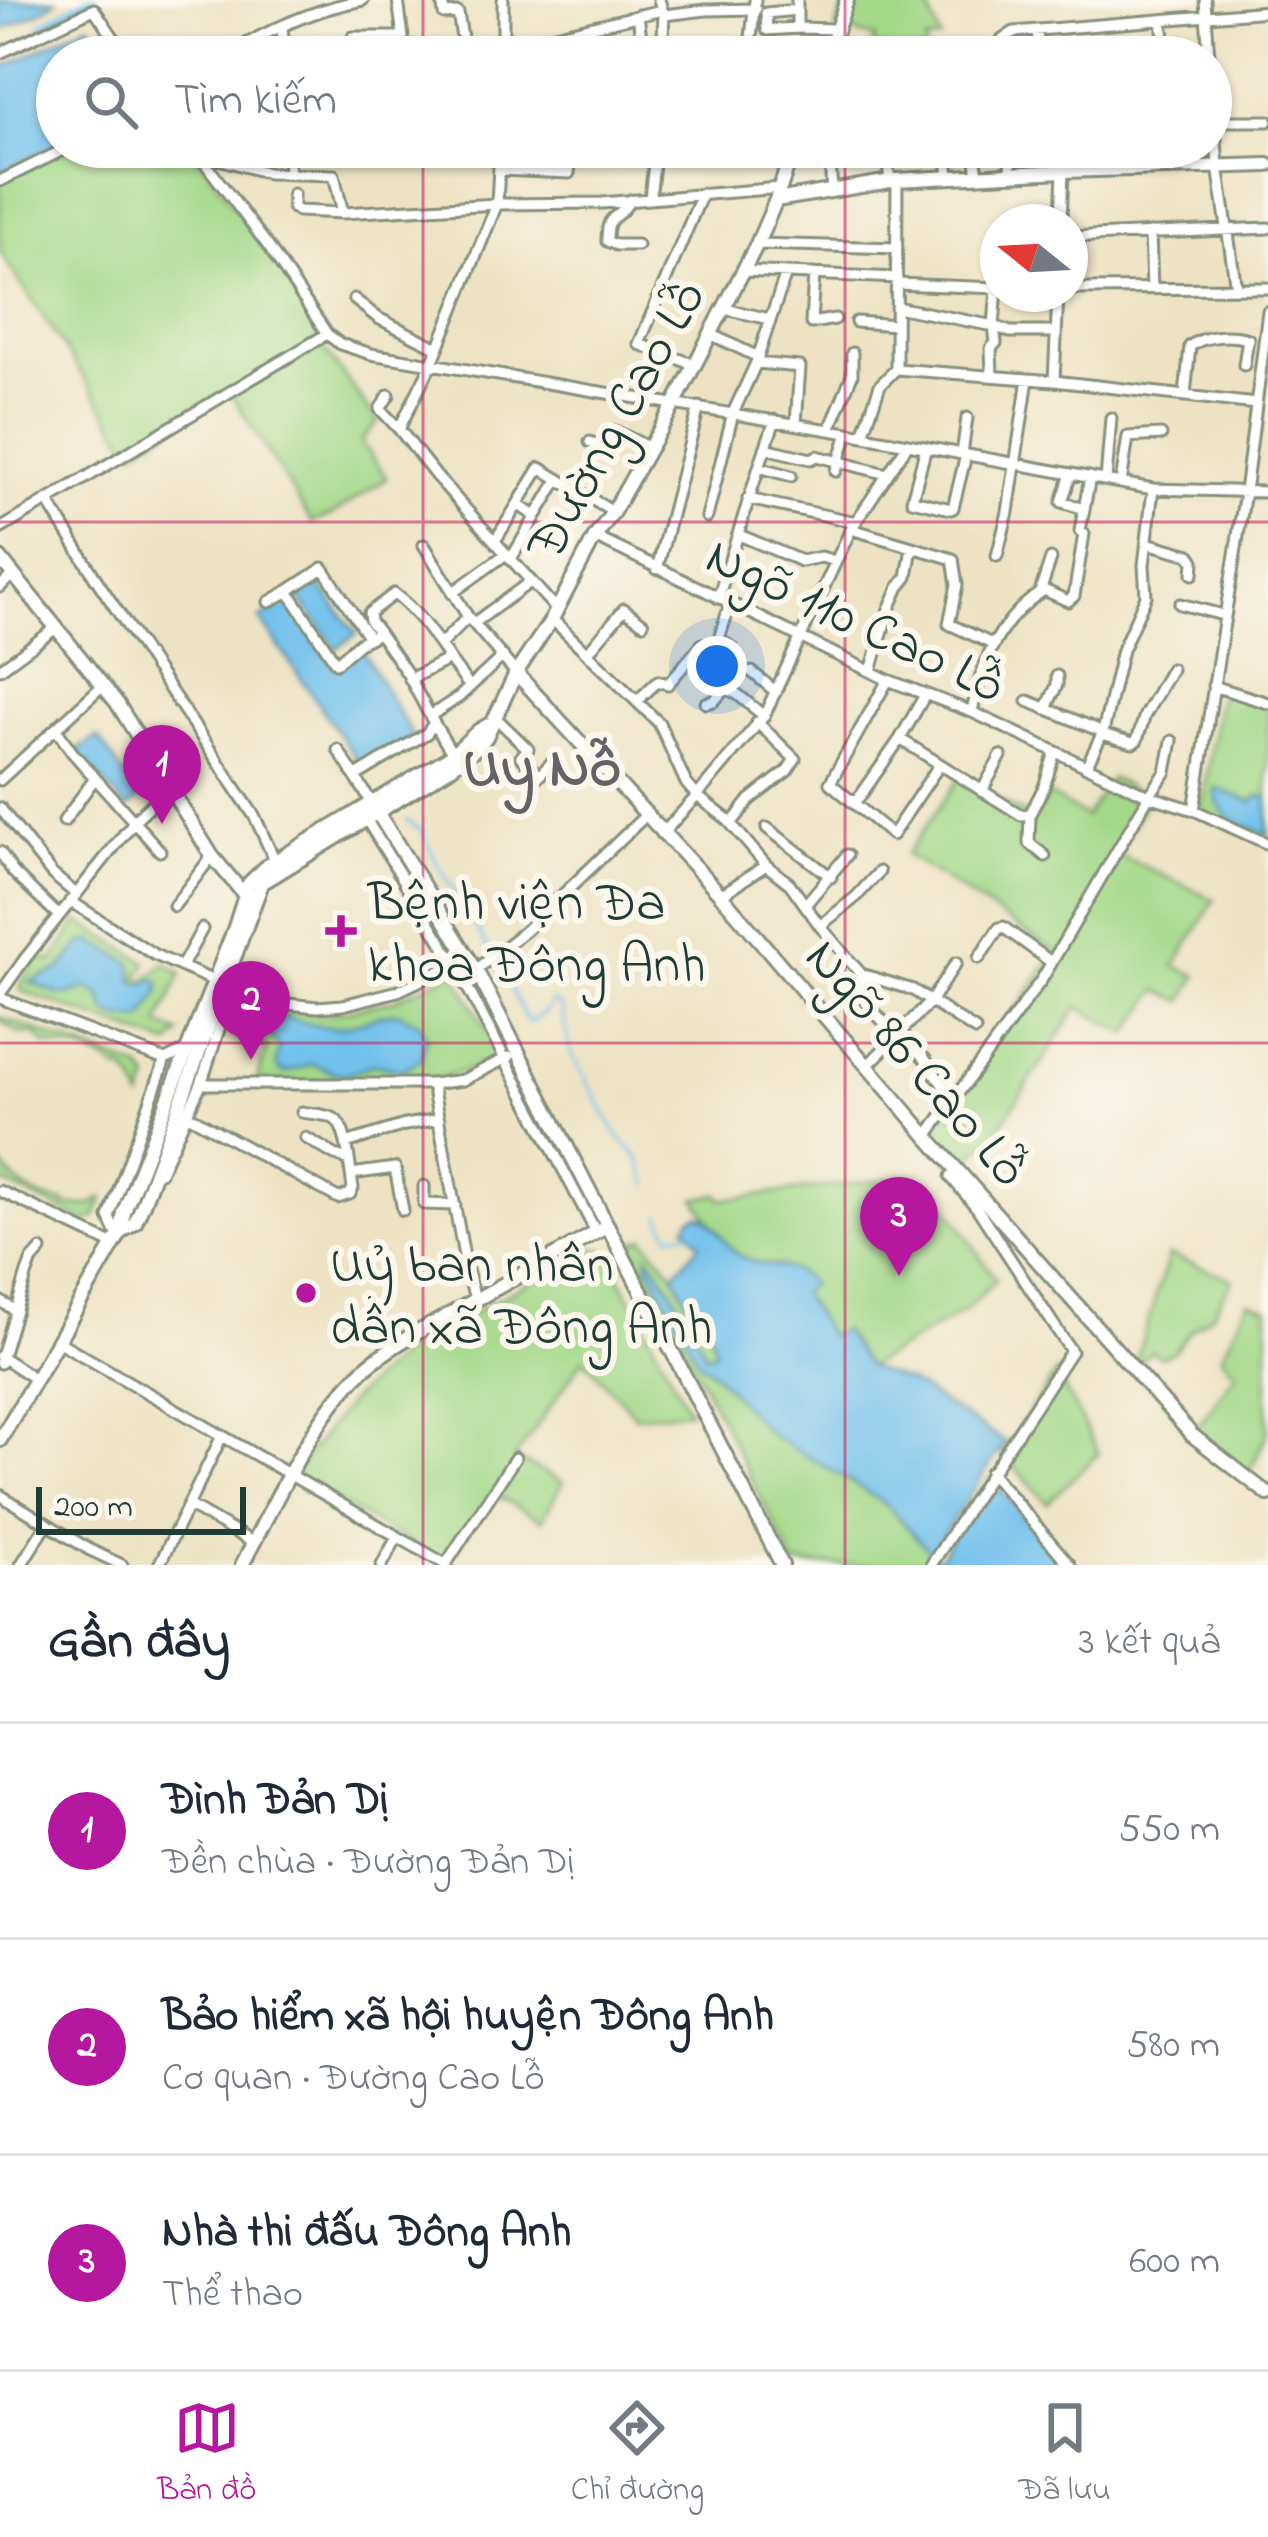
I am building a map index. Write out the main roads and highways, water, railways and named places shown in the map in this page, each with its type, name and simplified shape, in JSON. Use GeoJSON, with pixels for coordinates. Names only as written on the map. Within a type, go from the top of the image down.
{"type":"FeatureCollection","features":[{"type":"Feature","properties":{"kind":"water"},"geometry":{"type":"Polygon","coordinates":[[[0,0],[56,0],[0,31],[0,0]]]}},
{"type":"Feature","properties":{"kind":"water"},"geometry":{"type":"Polygon","coordinates":[[[89,24],[96,36],[65,36],[89,24]]]}},
{"type":"Feature","properties":{"kind":"water"},"geometry":{"type":"Polygon","coordinates":[[[36,51],[36,156],[0,173],[0,69],[36,51]]]}},
{"type":"Feature","properties":{"kind":"water"},"geometry":{"type":"Polygon","coordinates":[[[316,580],[357,634],[336,649],[297,595],[316,580]]]}},
{"type":"Feature","properties":{"kind":"water"},"geometry":{"type":"Polygon","coordinates":[[[286,600],[336,668],[361,648],[413,737],[363,769],[260,619],[286,600]]]}},
{"type":"Feature","properties":{"kind":"water"},"geometry":{"type":"Polygon","coordinates":[[[98,737],[140,799],[127,809],[76,751],[98,737]]]}},
{"type":"Feature","properties":{"kind":"water"},"geometry":{"type":"Polygon","coordinates":[[[1216,788],[1252,802],[1259,796],[1268,798],[1268,835],[1225,814],[1216,788]]]}},
{"type":"Feature","properties":{"kind":"water"},"geometry":{"type":"Polygon","coordinates":[[[92,941],[132,963],[137,984],[154,979],[160,983],[159,994],[143,1019],[109,1014],[101,996],[87,988],[67,995],[30,982],[61,969],[82,943],[92,941]]]}},
{"type":"Feature","properties":{"kind":"water"},"geometry":{"type":"Polygon","coordinates":[[[397,1012],[418,1022],[426,1036],[422,1059],[402,1070],[374,1064],[337,1074],[313,1064],[284,1073],[276,1065],[279,1048],[265,1027],[269,1019],[277,1018],[338,1027],[397,1012]]]}},
{"type":"Feature","properties":{"kind":"water"},"geometry":{"type":"Polygon","coordinates":[[[699,1215],[740,1256],[794,1271],[811,1284],[801,1293],[830,1337],[842,1330],[868,1367],[909,1382],[1005,1442],[931,1553],[887,1506],[769,1434],[698,1360],[648,1264],[648,1255],[706,1355],[715,1351],[711,1335],[698,1321],[674,1274],[700,1244],[686,1226],[699,1215]]]}},
{"type":"Feature","properties":{"kind":"water"},"geometry":{"type":"Polygon","coordinates":[[[991,1479],[1069,1565],[934,1565],[991,1479]]]}},
{"type":"Feature","properties":{"kind":"waterway"},"geometry":{"type":"LineString","coordinates":[[44,27],[92,0]]}},
{"type":"Feature","properties":{"kind":"waterway"},"geometry":{"type":"LineString","coordinates":[[407,820],[422,831],[490,951]]}},
{"type":"Feature","properties":{"kind":"waterway"},"geometry":{"type":"LineString","coordinates":[[496,961],[528,1023],[552,1001],[561,1006],[571,1053],[618,1136],[639,1158],[648,1184]]}},
{"type":"Feature","properties":{"kind":"waterway"},"geometry":{"type":"LineString","coordinates":[[661,1215],[669,1234],[691,1233]]}},
{"type":"Feature","properties":{"kind":"place","name":"Đình Đản Dị"},"geometry":{"type":"Point","coordinates":[162,824]}},
{"type":"Feature","properties":{"kind":"place","name":"Bệnh viện Đa khoa Đông Anh"},"geometry":{"type":"Point","coordinates":[341,931]}},
{"type":"Feature","properties":{"kind":"place","name":"Bảo hiểm xã hội huyện Đông Anh"},"geometry":{"type":"Point","coordinates":[251,1060]}},
{"type":"Feature","properties":{"kind":"place","name":"Nhà thi đấu Đông Anh"},"geometry":{"type":"Point","coordinates":[899,1276]}},
{"type":"Feature","properties":{"kind":"place","name":"Uỷ ban nhân dân xã Đông Anh"},"geometry":{"type":"Point","coordinates":[306,1293]}},
{"type":"Feature","properties":{"kind":"district","name":"Uy Nỗ"},"geometry":{"type":"Point","coordinates":[542,764]}}]}
